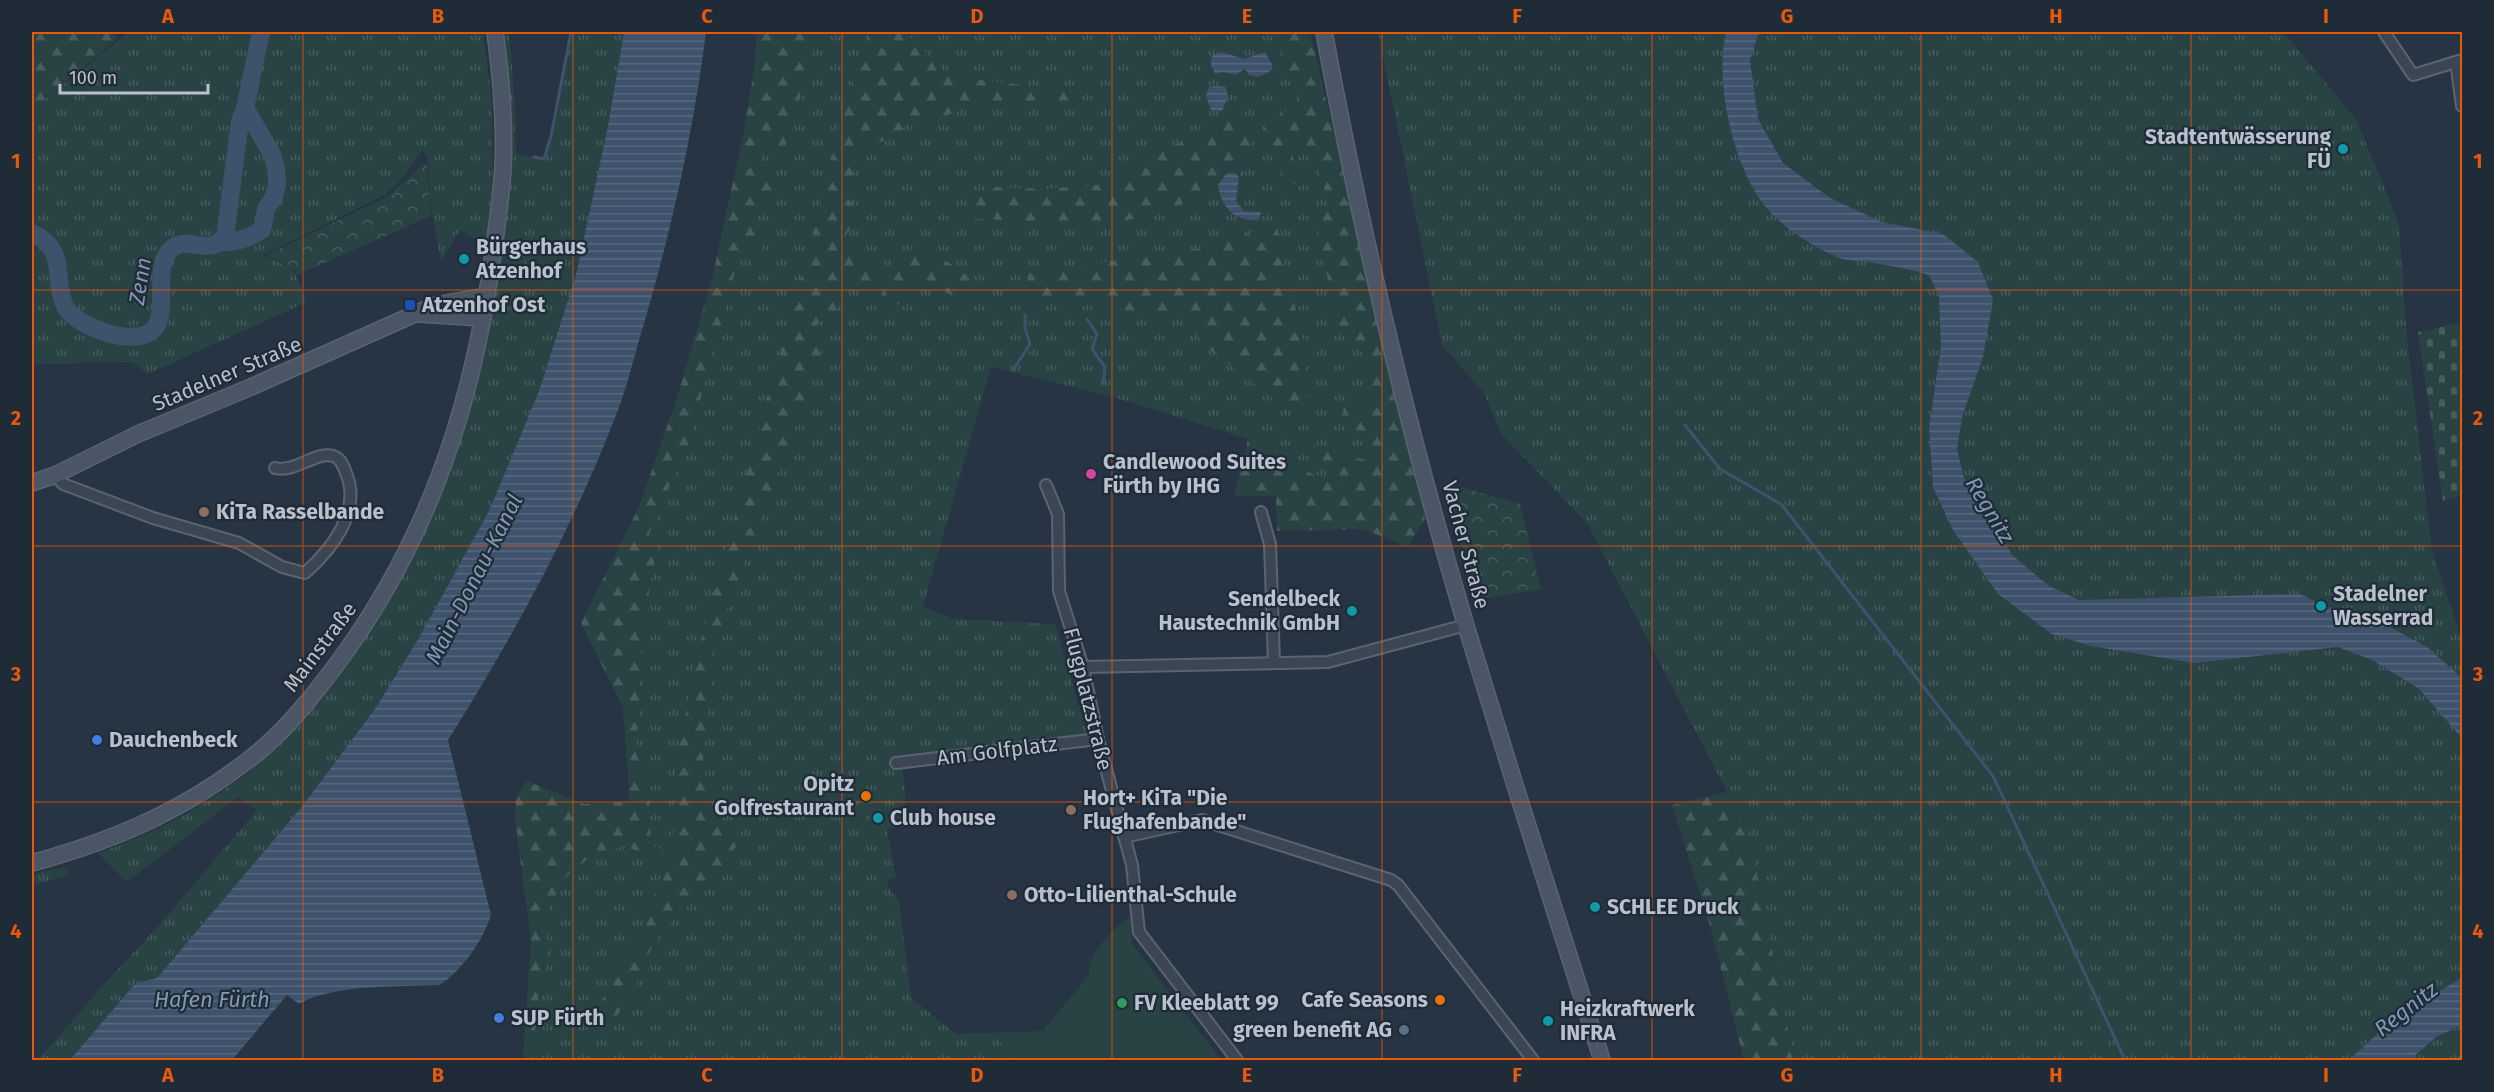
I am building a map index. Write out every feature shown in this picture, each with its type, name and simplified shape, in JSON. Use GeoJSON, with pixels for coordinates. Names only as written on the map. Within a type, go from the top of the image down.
{"type":"FeatureCollection","features":[{"type":"Feature","properties":{"kind":"street"},"geometry":{"type":"LineString","coordinates":[[483,318],[503,168],[502,110],[495,32]]}},
{"type":"Feature","properties":{"kind":"street","name":"Vacher Straße"},"geometry":{"type":"LineString","coordinates":[[1324,32],[1348,152],[1402,388],[1466,625],[1602,1060]]}},
{"type":"Feature","properties":{"kind":"street"},"geometry":{"type":"LineString","coordinates":[[2384,32],[2413,75],[2459,61],[2463,106]]}},
{"type":"Feature","properties":{"kind":"street","name":"Stadelner Straße"},"geometry":{"type":"LineString","coordinates":[[32,483],[55,476],[138,434],[435,305],[486,296]]}},
{"type":"Feature","properties":{"kind":"street","name":"Stadelner Straße"},"geometry":{"type":"LineString","coordinates":[[417,314],[483,318]]}},
{"type":"Feature","properties":{"kind":"street","name":"Mainstraße"},"geometry":{"type":"LineString","coordinates":[[32,863],[121,835],[163,816],[203,793],[266,745],[324,681],[377,607],[414,538],[452,443],[473,372],[483,318]]}},
{"type":"Feature","properties":{"kind":"street"},"geometry":{"type":"LineString","coordinates":[[55,476],[63,484],[153,518],[239,543],[282,567],[305,573],[322,558],[338,535],[350,509],[349,479],[341,462],[334,456],[326,456],[284,470],[275,468]]}},
{"type":"Feature","properties":{"kind":"street","name":"Flugplatzstraße"},"geometry":{"type":"LineString","coordinates":[[1046,485],[1059,514],[1059,591],[1083,667],[1098,739],[1132,865],[1139,932],[1238,1060]]}},
{"type":"Feature","properties":{"kind":"street"},"geometry":{"type":"LineString","coordinates":[[1261,512],[1270,544],[1274,662]]}},
{"type":"Feature","properties":{"kind":"street"},"geometry":{"type":"LineString","coordinates":[[1083,667],[1328,662],[1466,625]]}},
{"type":"Feature","properties":{"kind":"street","name":"Am Golfplatz"},"geometry":{"type":"LineString","coordinates":[[896,764],[1098,739]]}},
{"type":"Feature","properties":{"kind":"street"},"geometry":{"type":"LineString","coordinates":[[1124,837],[1203,820],[1391,880],[1398,885],[1533,1060]]}},
{"type":"Feature","properties":{"kind":"green space"},"geometry":{"type":"Polygon","coordinates":[[[32,32],[112,32],[117,39],[32,110],[32,32]]]}},
{"type":"Feature","properties":{"kind":"green space"},"geometry":{"type":"Polygon","coordinates":[[[129,32],[483,32],[492,102],[493,188],[485,245],[460,230],[441,261],[431,208],[428,159],[423,150],[400,181],[385,195],[263,255],[293,269],[307,302],[148,374],[132,362],[32,364],[32,110],[129,32]]]}},
{"type":"Feature","properties":{"kind":"green space"},"geometry":{"type":"Polygon","coordinates":[[[495,32],[509,32],[515,105],[516,154],[544,159],[551,136],[571,32],[624,32],[608,126],[576,275],[539,391],[489,511],[417,641],[375,709],[300,809],[157,978],[133,986],[70,1060],[38,1060],[161,923],[257,810],[238,797],[127,882],[98,853],[178,818],[252,770],[246,762],[358,635],[452,443],[503,168],[495,32]]]}},
{"type":"Feature","properties":{"kind":"green space"},"geometry":{"type":"Polygon","coordinates":[[[757,32],[1310,32],[1425,519],[1344,491],[1248,439],[1113,397],[991,367],[923,606],[954,619],[1055,624],[1089,740],[902,763],[906,806],[900,807],[903,826],[887,829],[896,878],[887,880],[888,887],[899,902],[911,998],[956,1034],[1043,1031],[1089,975],[1092,958],[1103,942],[1131,916],[1132,944],[1221,1060],[523,1060],[531,941],[515,818],[516,797],[527,781],[584,804],[630,802],[623,707],[581,623],[639,507],[677,398],[712,279],[743,136],[754,70],[757,32]]]}},
{"type":"Feature","properties":{"kind":"green space"},"geometry":{"type":"Polygon","coordinates":[[[757,32],[818,32],[784,150],[763,149],[762,162],[776,176],[771,208],[753,212],[750,224],[765,239],[760,255],[740,253],[684,460],[671,483],[649,534],[657,547],[642,634],[636,752],[649,789],[651,845],[664,849],[661,855],[649,856],[624,846],[590,857],[561,881],[543,927],[551,950],[539,988],[533,1060],[523,1060],[531,941],[515,818],[516,797],[527,781],[584,804],[630,802],[623,707],[581,623],[639,507],[677,398],[712,279],[743,136],[754,70],[757,32]]]}},
{"type":"Feature","properties":{"kind":"green space"},"geometry":{"type":"Polygon","coordinates":[[[868,32],[905,32],[950,76],[1030,86],[1079,86],[1078,104],[976,103],[936,120],[910,120],[897,136],[859,149],[847,198],[861,211],[843,240],[873,259],[880,272],[879,280],[875,290],[861,291],[847,286],[835,314],[816,324],[821,356],[714,645],[703,761],[712,813],[737,830],[737,845],[708,886],[664,930],[647,956],[635,989],[612,1023],[598,1017],[612,967],[644,940],[654,896],[662,874],[673,856],[675,767],[697,654],[813,234],[843,112],[860,60],[867,51],[868,32]]]}},
{"type":"Feature","properties":{"kind":"green space"},"geometry":{"type":"Polygon","coordinates":[[[1276,32],[1310,32],[1425,519],[1408,547],[1363,529],[1277,531],[1276,496],[1234,496],[1248,439],[1342,490],[1309,452],[1315,444],[1342,456],[1370,460],[1373,439],[1354,433],[1342,416],[1344,407],[1358,403],[1372,408],[1367,371],[1359,343],[1339,331],[1316,224],[1329,204],[1317,166],[1316,149],[1298,149],[1292,153],[1298,183],[1293,184],[1282,178],[1279,159],[1264,143],[1263,127],[1283,112],[1298,106],[1295,86],[1287,76],[1276,32]]]}},
{"type":"Feature","properties":{"kind":"green space"},"geometry":{"type":"Polygon","coordinates":[[[1378,32],[2284,32],[2357,121],[2399,224],[2407,339],[2432,550],[2462,641],[2462,978],[2400,1013],[2349,1060],[1794,1060],[1749,834],[1587,523],[1502,435],[1484,393],[1442,345],[1378,32]]]}},
{"type":"Feature","properties":{"kind":"green space"},"geometry":{"type":"Polygon","coordinates":[[[1232,116],[1251,126],[1250,149],[1236,164],[1243,171],[1240,190],[1227,173],[1218,185],[1212,181],[1187,201],[1164,211],[1110,222],[1052,223],[970,218],[974,194],[996,187],[1045,189],[1097,185],[1232,116]]]}},
{"type":"Feature","properties":{"kind":"green space"},"geometry":{"type":"Polygon","coordinates":[[[427,161],[431,216],[297,275],[294,269],[266,255],[387,197],[427,161]]]}},
{"type":"Feature","properties":{"kind":"green space"},"geometry":{"type":"Polygon","coordinates":[[[1271,225],[1278,229],[1285,261],[1285,286],[1292,295],[1307,353],[1303,378],[1309,401],[1303,410],[1293,413],[1201,343],[1189,319],[1178,313],[1118,310],[1110,299],[1038,300],[1026,295],[1028,273],[1212,247],[1271,225]]]}},
{"type":"Feature","properties":{"kind":"green space"},"geometry":{"type":"Polygon","coordinates":[[[932,251],[975,281],[969,293],[958,300],[948,293],[914,285],[901,290],[900,303],[889,310],[879,304],[891,263],[905,255],[932,251]]]}},
{"type":"Feature","properties":{"kind":"green space"},"geometry":{"type":"Polygon","coordinates":[[[2462,322],[2462,496],[2443,501],[2418,332],[2462,322]]]}},
{"type":"Feature","properties":{"kind":"green space"},"geometry":{"type":"Polygon","coordinates":[[[1444,482],[1520,504],[1541,590],[1476,599],[1444,482]]]}},
{"type":"Feature","properties":{"kind":"green space"},"geometry":{"type":"Polygon","coordinates":[[[1727,792],[1749,834],[1794,1060],[1744,1060],[1710,926],[1672,805],[1727,792]]]}},
{"type":"Feature","properties":{"kind":"green space"},"geometry":{"type":"Polygon","coordinates":[[[65,867],[69,872],[64,877],[32,885],[32,874],[65,867]]]}},
{"type":"Feature","properties":{"kind":"green space","name":"FV Kleeblatt 99"},"geometry":{"type":"Polygon","coordinates":[[[1131,916],[1132,944],[1221,1060],[1013,1060],[994,1034],[1044,1031],[1089,975],[1093,958],[1103,942],[1131,916]]]}},
{"type":"Feature","properties":{"kind":"green space"},"geometry":{"type":"Polygon","coordinates":[[[2462,1025],[2462,1060],[2410,1060],[2436,1037],[2462,1025]]]}},
{"type":"Feature","properties":{"kind":"water"},"geometry":{"type":"Polygon","coordinates":[[[624,32],[706,32],[701,71],[671,224],[618,410],[582,496],[541,579],[448,740],[491,915],[483,935],[464,963],[440,985],[348,990],[329,993],[299,1004],[287,995],[232,1060],[70,1060],[133,986],[157,978],[300,809],[375,709],[417,641],[489,511],[539,391],[576,275],[608,126],[624,32]]]}},
{"type":"Feature","properties":{"kind":"water"},"geometry":{"type":"Polygon","coordinates":[[[1726,32],[1759,32],[1750,60],[1758,119],[1783,163],[1830,198],[1882,222],[1943,234],[1978,262],[1993,300],[1983,357],[1962,417],[1957,449],[1964,478],[2013,556],[2049,586],[2079,600],[2300,594],[2327,607],[2375,619],[2427,647],[2462,678],[2462,738],[2418,688],[2372,660],[2338,647],[2194,663],[2091,646],[2052,634],[1998,594],[1953,530],[1933,487],[1929,428],[1941,346],[1939,297],[1929,275],[1839,258],[1797,235],[1765,206],[1744,169],[1729,122],[1723,74],[1726,32]]]}},
{"type":"Feature","properties":{"kind":"water"},"geometry":{"type":"Polygon","coordinates":[[[1222,52],[1244,59],[1265,52],[1272,64],[1269,72],[1258,77],[1249,75],[1245,69],[1235,75],[1223,72],[1215,74],[1211,65],[1212,56],[1222,52]]]}},
{"type":"Feature","properties":{"kind":"water"},"geometry":{"type":"Polygon","coordinates":[[[1209,87],[1226,87],[1228,98],[1222,111],[1211,110],[1206,96],[1209,87]]]}},
{"type":"Feature","properties":{"kind":"water"},"geometry":{"type":"Polygon","coordinates":[[[1227,173],[1235,173],[1239,177],[1236,201],[1244,211],[1261,212],[1259,220],[1243,219],[1226,207],[1218,185],[1227,173]]]}},
{"type":"Feature","properties":{"kind":"water"},"geometry":{"type":"Polygon","coordinates":[[[2462,978],[2462,1025],[2436,1037],[2410,1060],[2349,1060],[2400,1013],[2462,978]]]}},
{"type":"Feature","properties":{"kind":"waterway","name":"Zenn"},"geometry":{"type":"LineString","coordinates":[[32,233],[44,240],[56,257],[62,298],[72,315],[94,328],[120,336],[133,337],[153,330],[160,313],[162,268],[170,250],[180,244],[214,245],[225,237],[240,121],[245,108],[261,32]]}},
{"type":"Feature","properties":{"kind":"waterway"},"geometry":{"type":"LineString","coordinates":[[534,157],[544,159],[551,136],[571,32]]}},
{"type":"Feature","properties":{"kind":"waterway","name":"Zenn"},"geometry":{"type":"LineString","coordinates":[[218,242],[241,240],[262,230],[266,209],[274,197],[277,184],[272,154],[245,108]]}},
{"type":"Feature","properties":{"kind":"waterway"},"geometry":{"type":"LineString","coordinates":[[1013,370],[1030,344],[1025,328],[1025,315]]}},
{"type":"Feature","properties":{"kind":"waterway"},"geometry":{"type":"LineString","coordinates":[[1087,319],[1097,334],[1092,349],[1105,367],[1103,384]]}},
{"type":"Feature","properties":{"kind":"waterway"},"geometry":{"type":"LineString","coordinates":[[1685,425],[1720,469],[1781,504],[1993,776],[2125,1060]]}},
{"type":"Feature","properties":{"kind":"place","name":"Stadtentwässerung FÜ"},"geometry":{"type":"Point","coordinates":[2343,149]}},
{"type":"Feature","properties":{"kind":"place","name":"Bürgerhaus Atzenhof"},"geometry":{"type":"Point","coordinates":[464,259]}},
{"type":"Feature","properties":{"kind":"place","name":"Atzenhof Ost"},"geometry":{"type":"Point","coordinates":[410,305]}},
{"type":"Feature","properties":{"kind":"place","name":"Candlewood Suites Fürth by IHG"},"geometry":{"type":"Point","coordinates":[1091,474]}},
{"type":"Feature","properties":{"kind":"place","name":"KiTa Rasselbande"},"geometry":{"type":"Point","coordinates":[204,512]}},
{"type":"Feature","properties":{"kind":"place","name":"Stadelner Wasserrad"},"geometry":{"type":"Point","coordinates":[2321,606]}},
{"type":"Feature","properties":{"kind":"place","name":"Sendelbeck Haustechnik GmbH"},"geometry":{"type":"Point","coordinates":[1352,611]}},
{"type":"Feature","properties":{"kind":"place","name":"Dauchenbeck"},"geometry":{"type":"Point","coordinates":[97,740]}},
{"type":"Feature","properties":{"kind":"place","name":"Opitz Golfrestaurant"},"geometry":{"type":"Point","coordinates":[866,796]}},
{"type":"Feature","properties":{"kind":"place","name":"Hort+ KiTa \"Die Flughafenbande\""},"geometry":{"type":"Point","coordinates":[1071,810]}},
{"type":"Feature","properties":{"kind":"place","name":"Club house"},"geometry":{"type":"Point","coordinates":[878,818]}},
{"type":"Feature","properties":{"kind":"place","name":"Otto-Lilienthal-Schule"},"geometry":{"type":"Point","coordinates":[1012,895]}},
{"type":"Feature","properties":{"kind":"place","name":"SCHLEE Druck"},"geometry":{"type":"Point","coordinates":[1595,907]}},
{"type":"Feature","properties":{"kind":"place","name":"Cafe Seasons"},"geometry":{"type":"Point","coordinates":[1440,1000]}},
{"type":"Feature","properties":{"kind":"place","name":"FV Kleeblatt 99"},"geometry":{"type":"Point","coordinates":[1122,1003]}},
{"type":"Feature","properties":{"kind":"place","name":"SUP Fürth"},"geometry":{"type":"Point","coordinates":[499,1018]}},
{"type":"Feature","properties":{"kind":"place","name":"Heizkraftwerk INFRA"},"geometry":{"type":"Point","coordinates":[1548,1021]}},
{"type":"Feature","properties":{"kind":"place","name":"green benefit AG"},"geometry":{"type":"Point","coordinates":[1404,1030]}},
{"type":"Feature","properties":{"kind":"water label","name":"Regnitz"},"geometry":{"type":"Point","coordinates":[1990,510]}},
{"type":"Feature","properties":{"kind":"water label","name":"Main-Donau-Kanal"},"geometry":{"type":"Point","coordinates":[474,579]}},
{"type":"Feature","properties":{"kind":"water label","name":"Hafen Fürth"},"geometry":{"type":"Point","coordinates":[212,999]}},
{"type":"Feature","properties":{"kind":"water label","name":"Regnitz"},"geometry":{"type":"Point","coordinates":[2406,1009]}}]}
